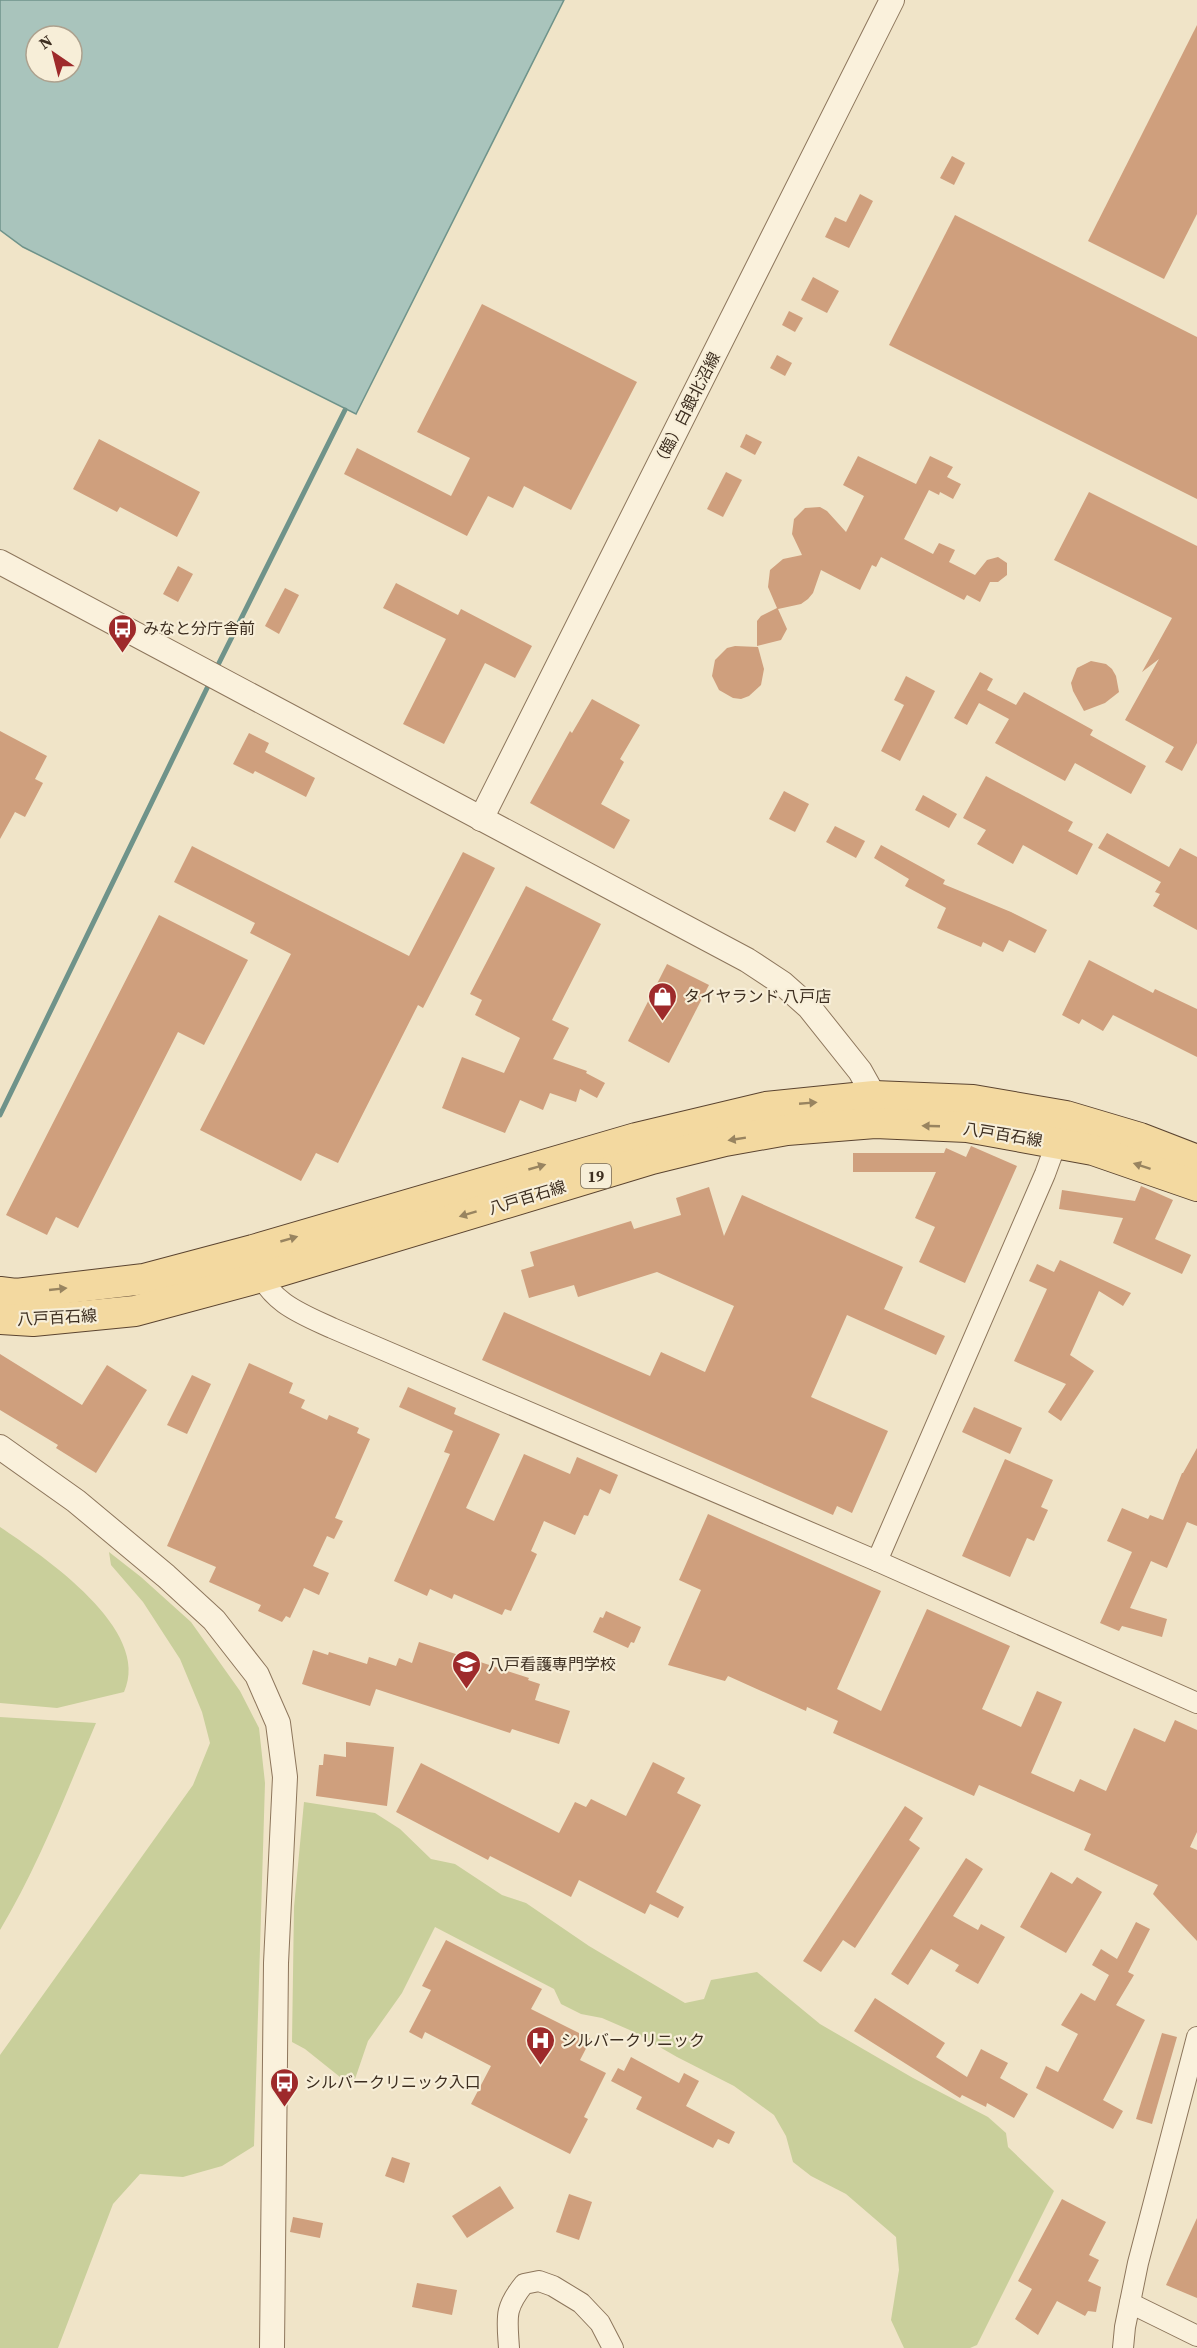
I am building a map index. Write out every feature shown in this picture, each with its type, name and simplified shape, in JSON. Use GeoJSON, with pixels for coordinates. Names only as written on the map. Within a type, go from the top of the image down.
{"type":"FeatureCollection","features":[{"type":"Feature","properties":{"kind":"main road","name":"八戸百石線"},"geometry":{"type":"LineString","coordinates":[[0,1318],[33,1321],[135,1311],[257,1263],[706,1119],[766,1107],[875,1110],[973,1100],[1061,1130],[1140,1138],[1197,1160]]}},
{"type":"Feature","properties":{"kind":"main road","name":"八戸百石線"},"geometry":{"type":"LineString","coordinates":[[1061,1130],[1093,1150],[1197,1186]]}},
{"type":"Feature","properties":{"kind":"main road","name":"八戸百石線"},"geometry":{"type":"LineString","coordinates":[[0,1292],[16,1294],[257,1263]]}},
{"type":"Feature","properties":{"kind":"street","name":"（臨）白銀北沼線"},"geometry":{"type":"LineString","coordinates":[[480,819],[892,0]]}},
{"type":"Feature","properties":{"kind":"street"},"geometry":{"type":"LineString","coordinates":[[0,561],[480,819],[737,954],[782,983],[809,1007],[860,1071],[875,1110]]}},
{"type":"Feature","properties":{"kind":"street"},"geometry":{"type":"LineString","coordinates":[[877,1561],[1061,1130]]}},
{"type":"Feature","properties":{"kind":"street"},"geometry":{"type":"LineString","coordinates":[[257,1263],[285,1306],[323,1324],[877,1561],[1197,1702]]}},
{"type":"Feature","properties":{"kind":"street"},"geometry":{"type":"LineString","coordinates":[[0,1447],[76,1501],[166,1576],[214,1620],[257,1675],[278,1723],[285,1777],[276,1963],[272,2348]]}},
{"type":"Feature","properties":{"kind":"street"},"geometry":{"type":"LineString","coordinates":[[1124,2348],[1138,2262],[1197,2037]]}},
{"type":"Feature","properties":{"kind":"street"},"geometry":{"type":"LineString","coordinates":[[509,2348],[507,2314],[513,2298],[524,2284],[540,2281],[581,2303],[600,2323],[613,2348]]}},
{"type":"Feature","properties":{"kind":"street"},"geometry":{"type":"LineString","coordinates":[[1130,2303],[1197,2336]]}},
{"type":"Feature","properties":{"kind":"green space"},"geometry":{"type":"Polygon","coordinates":[[[0,1527],[66,1576],[109,1620],[123,1644],[129,1668],[124,1692],[57,1708],[0,1703],[0,1527]]]}},
{"type":"Feature","properties":{"kind":"green space"},"geometry":{"type":"Polygon","coordinates":[[[109,1552],[191,1622],[240,1691],[259,1728],[265,1783],[254,2146],[222,2166],[183,2177],[140,2174],[113,2204],[58,2348],[0,2348],[0,2055],[193,1785],[210,1743],[202,1712],[180,1659],[143,1602],[111,1565],[109,1552]]]}},
{"type":"Feature","properties":{"kind":"green space"},"geometry":{"type":"Polygon","coordinates":[[[0,1717],[96,1723],[40,1854],[0,1930],[0,1717]]]}},
{"type":"Feature","properties":{"kind":"green space"},"geometry":{"type":"Polygon","coordinates":[[[304,1802],[375,1813],[400,1829],[431,1859],[455,1864],[502,1895],[526,1903],[589,1946],[685,2003],[704,1999],[711,1980],[757,1972],[820,2024],[913,2078],[988,2117],[1006,2133],[1008,2147],[1054,2191],[977,2345],[970,2348],[904,2348],[891,2320],[899,2270],[896,2237],[846,2194],[811,2176],[793,2162],[786,2136],[774,2115],[734,2086],[632,2031],[602,2018],[581,2014],[561,2004],[554,1989],[435,1927],[402,1993],[368,2041],[355,2079],[350,2085],[305,2049],[292,2042],[294,1907],[304,1802]]]}},
{"type":"Feature","properties":{"kind":"water"},"geometry":{"type":"Polygon","coordinates":[[[0,0],[564,0],[356,414],[23,247],[0,230],[0,0]]]}},
{"type":"Feature","properties":{"kind":"building"},"geometry":{"type":"Polygon","coordinates":[[[1197,25],[1197,214],[1164,279],[1088,241],[1197,25]]]}},
{"type":"Feature","properties":{"kind":"building"},"geometry":{"type":"Polygon","coordinates":[[[952,156],[965,163],[954,185],[940,178],[952,156]]]}},
{"type":"Feature","properties":{"kind":"building"},"geometry":{"type":"Polygon","coordinates":[[[860,194],[873,201],[849,248],[825,237],[835,217],[846,222],[860,194]]]}},
{"type":"Feature","properties":{"kind":"building"},"geometry":{"type":"Polygon","coordinates":[[[955,215],[1197,337],[1197,499],[889,345],[955,215]]]}},
{"type":"Feature","properties":{"kind":"building"},"geometry":{"type":"Polygon","coordinates":[[[813,277],[839,291],[827,313],[801,300],[813,277]]]}},
{"type":"Feature","properties":{"kind":"building"},"geometry":{"type":"Polygon","coordinates":[[[482,304],[637,382],[571,510],[524,486],[513,508],[488,496],[467,536],[344,474],[357,448],[451,496],[470,458],[417,432],[482,304]]]}},
{"type":"Feature","properties":{"kind":"building"},"geometry":{"type":"Polygon","coordinates":[[[789,311],[803,318],[795,332],[782,325],[789,311]]]}},
{"type":"Feature","properties":{"kind":"building"},"geometry":{"type":"Polygon","coordinates":[[[777,355],[792,363],[785,376],[770,368],[777,355]]]}},
{"type":"Feature","properties":{"kind":"building"},"geometry":{"type":"Polygon","coordinates":[[[746,434],[762,442],[755,455],[740,447],[746,434]]]}},
{"type":"Feature","properties":{"kind":"building"},"geometry":{"type":"Polygon","coordinates":[[[99,439],[200,492],[177,537],[120,507],[117,512],[73,489],[99,439]]]}},
{"type":"Feature","properties":{"kind":"building"},"geometry":{"type":"Polygon","coordinates":[[[858,456],[916,484],[930,456],[953,467],[947,477],[961,484],[953,499],[940,492],[939,495],[929,490],[904,539],[933,554],[939,543],[955,550],[949,562],[975,575],[987,560],[998,557],[1007,563],[1007,575],[998,582],[990,582],[980,602],[967,595],[964,600],[881,557],[876,567],[872,565],[860,590],[821,570],[813,593],[808,599],[801,604],[778,609],[787,629],[781,640],[757,646],[757,621],[761,616],[777,608],[768,587],[770,570],[783,559],[802,555],[792,534],[794,519],[805,508],[820,507],[827,511],[846,532],[864,496],[843,485],[858,456]]]}},
{"type":"Feature","properties":{"kind":"building"},"geometry":{"type":"Polygon","coordinates":[[[726,472],[742,480],[723,517],[707,509],[726,472]]]}},
{"type":"Feature","properties":{"kind":"building"},"geometry":{"type":"Polygon","coordinates":[[[1089,492],[1197,546],[1197,743],[1182,771],[1165,762],[1174,747],[1125,720],[1159,659],[1142,672],[1172,618],[1054,560],[1089,492]]]}},
{"type":"Feature","properties":{"kind":"building"},"geometry":{"type":"Polygon","coordinates":[[[178,566],[193,574],[178,602],[163,594],[178,566]]]}},
{"type":"Feature","properties":{"kind":"building"},"geometry":{"type":"Polygon","coordinates":[[[396,583],[458,615],[461,609],[532,646],[515,678],[485,663],[444,744],[403,724],[446,639],[383,608],[396,583]]]}},
{"type":"Feature","properties":{"kind":"building"},"geometry":{"type":"Polygon","coordinates":[[[285,588],[299,595],[279,634],[265,626],[285,588]]]}},
{"type":"Feature","properties":{"kind":"building"},"geometry":{"type":"Polygon","coordinates":[[[758,647],[764,669],[761,685],[749,696],[741,699],[733,698],[719,690],[712,676],[715,660],[727,648],[758,647]]]}},
{"type":"Feature","properties":{"kind":"building"},"geometry":{"type":"Polygon","coordinates":[[[1091,661],[1106,664],[1112,669],[1119,692],[1105,703],[1084,711],[1071,683],[1077,668],[1091,661]]]}},
{"type":"Feature","properties":{"kind":"building"},"geometry":{"type":"Polygon","coordinates":[[[980,672],[993,679],[987,690],[1016,705],[1024,692],[1093,730],[1090,735],[1146,766],[1131,794],[1075,763],[1065,781],[995,743],[1009,719],[979,703],[967,725],[954,718],[980,672]]]}},
{"type":"Feature","properties":{"kind":"building"},"geometry":{"type":"Polygon","coordinates":[[[906,676],[935,691],[900,761],[881,751],[904,705],[894,700],[906,676]]]}},
{"type":"Feature","properties":{"kind":"building"},"geometry":{"type":"Polygon","coordinates":[[[592,699],[640,725],[620,759],[624,762],[601,804],[630,820],[614,849],[530,803],[570,731],[572,733],[592,699]]]}},
{"type":"Feature","properties":{"kind":"building"},"geometry":{"type":"Polygon","coordinates":[[[0,731],[47,756],[35,779],[43,783],[25,817],[15,812],[0,839],[0,731]]]}},
{"type":"Feature","properties":{"kind":"building"},"geometry":{"type":"Polygon","coordinates":[[[249,733],[269,743],[265,752],[315,778],[306,797],[255,771],[253,774],[233,764],[249,733]]]}},
{"type":"Feature","properties":{"kind":"building"},"geometry":{"type":"Polygon","coordinates":[[[986,776],[1073,822],[1068,831],[1093,844],[1077,875],[1023,845],[1013,864],[977,844],[986,830],[963,818],[986,776]]]}},
{"type":"Feature","properties":{"kind":"building"},"geometry":{"type":"Polygon","coordinates":[[[784,791],[809,804],[795,832],[769,819],[784,791]]]}},
{"type":"Feature","properties":{"kind":"building"},"geometry":{"type":"Polygon","coordinates":[[[923,795],[957,814],[949,828],[915,810],[923,795]]]}},
{"type":"Feature","properties":{"kind":"building"},"geometry":{"type":"Polygon","coordinates":[[[835,826],[865,841],[856,858],[826,842],[835,826]]]}},
{"type":"Feature","properties":{"kind":"building"},"geometry":{"type":"Polygon","coordinates":[[[1107,833],[1169,867],[1180,848],[1197,857],[1197,930],[1153,906],[1160,894],[1155,892],[1161,882],[1098,848],[1107,833]]]}},
{"type":"Feature","properties":{"kind":"building"},"geometry":{"type":"Polygon","coordinates":[[[881,845],[945,880],[943,884],[1011,912],[1047,930],[1035,953],[1009,940],[1003,952],[983,942],[981,947],[937,928],[946,908],[905,886],[909,879],[874,858],[881,845]]]}},
{"type":"Feature","properties":{"kind":"building"},"geometry":{"type":"Polygon","coordinates":[[[192,846],[409,956],[463,852],[495,868],[423,1008],[418,1005],[338,1163],[316,1153],[301,1181],[200,1130],[291,954],[250,933],[255,923],[174,882],[192,846]]]}},
{"type":"Feature","properties":{"kind":"building"},"geometry":{"type":"Polygon","coordinates":[[[526,886],[601,924],[552,1020],[569,1028],[553,1059],[587,1071],[586,1073],[605,1083],[597,1098],[580,1089],[576,1102],[550,1093],[543,1110],[520,1100],[505,1133],[442,1108],[462,1057],[504,1073],[520,1038],[475,1015],[482,1000],[470,994],[526,886]]]}},
{"type":"Feature","properties":{"kind":"building"},"geometry":{"type":"Polygon","coordinates":[[[159,915],[248,960],[204,1045],[178,1032],[78,1228],[56,1217],[47,1235],[6,1215],[159,915]]]}},
{"type":"Feature","properties":{"kind":"building"},"geometry":{"type":"Polygon","coordinates":[[[1089,960],[1153,993],[1155,989],[1197,1009],[1197,1057],[1113,1015],[1103,1031],[1082,1019],[1079,1024],[1062,1015],[1089,960]]]}},
{"type":"Feature","properties":{"kind":"building"},"geometry":{"type":"Polygon","coordinates":[[[667,964],[709,985],[669,1063],[628,1041],[667,964]]]}},
{"type":"Feature","properties":{"kind":"building"},"geometry":{"type":"Polygon","coordinates":[[[971,1146],[1017,1166],[965,1283],[919,1262],[935,1227],[915,1218],[936,1172],[853,1172],[853,1153],[944,1153],[946,1148],[966,1157],[971,1146]]]}},
{"type":"Feature","properties":{"kind":"building"},"geometry":{"type":"Polygon","coordinates":[[[1141,1186],[1173,1200],[1155,1239],[1191,1255],[1182,1274],[1113,1243],[1123,1218],[1059,1209],[1062,1190],[1135,1201],[1141,1186]]]}},
{"type":"Feature","properties":{"kind":"building"},"geometry":{"type":"Polygon","coordinates":[[[709,1187],[724,1236],[742,1195],[903,1267],[884,1309],[945,1336],[936,1355],[847,1315],[811,1397],[888,1431],[852,1513],[837,1506],[833,1515],[482,1360],[504,1312],[650,1376],[661,1352],[705,1372],[734,1306],[657,1272],[578,1297],[574,1285],[529,1298],[521,1270],[534,1266],[530,1252],[631,1221],[634,1229],[681,1215],[676,1198],[709,1187]]]}},
{"type":"Feature","properties":{"kind":"building"},"geometry":{"type":"Polygon","coordinates":[[[1060,1260],[1131,1293],[1123,1306],[1099,1291],[1070,1355],[1094,1371],[1061,1421],[1048,1412],[1066,1384],[1014,1361],[1047,1289],[1029,1281],[1037,1264],[1054,1272],[1060,1260]]]}},
{"type":"Feature","properties":{"kind":"building"},"geometry":{"type":"Polygon","coordinates":[[[0,1354],[82,1405],[107,1365],[147,1390],[96,1473],[56,1448],[58,1445],[0,1410],[0,1354]]]}},
{"type":"Feature","properties":{"kind":"building"},"geometry":{"type":"Polygon","coordinates":[[[249,1363],[293,1383],[289,1393],[305,1400],[301,1408],[327,1420],[329,1415],[359,1428],[357,1433],[370,1439],[335,1518],[343,1521],[334,1539],[327,1536],[313,1566],[329,1573],[319,1595],[304,1588],[290,1618],[286,1616],[282,1622],[258,1611],[261,1605],[209,1582],[216,1567],[167,1546],[249,1363]]]}},
{"type":"Feature","properties":{"kind":"building"},"geometry":{"type":"Polygon","coordinates":[[[192,1375],[211,1384],[187,1434],[167,1425],[192,1375]]]}},
{"type":"Feature","properties":{"kind":"building"},"geometry":{"type":"Polygon","coordinates":[[[408,1387],[456,1408],[454,1414],[500,1434],[466,1508],[494,1521],[524,1454],[570,1474],[577,1457],[618,1475],[610,1494],[600,1489],[588,1516],[584,1515],[575,1535],[544,1521],[531,1551],[537,1554],[511,1611],[505,1609],[502,1615],[454,1594],[452,1599],[430,1589],[427,1596],[394,1581],[450,1454],[444,1452],[453,1431],[399,1407],[408,1387]]]}},
{"type":"Feature","properties":{"kind":"building"},"geometry":{"type":"Polygon","coordinates":[[[974,1407],[1022,1428],[1010,1454],[962,1432],[974,1407]]]}},
{"type":"Feature","properties":{"kind":"building"},"geometry":{"type":"Polygon","coordinates":[[[1197,1448],[1197,1526],[1187,1522],[1167,1568],[1151,1561],[1130,1608],[1167,1619],[1162,1637],[1122,1626],[1119,1631],[1100,1623],[1132,1552],[1107,1541],[1122,1508],[1148,1519],[1150,1515],[1163,1520],[1182,1473],[1197,1448]]]}},
{"type":"Feature","properties":{"kind":"building"},"geometry":{"type":"Polygon","coordinates":[[[1005,1459],[1053,1480],[1041,1507],[1048,1510],[1034,1541],[1027,1538],[1010,1577],[962,1556],[1005,1459]]]}},
{"type":"Feature","properties":{"kind":"building"},"geometry":{"type":"Polygon","coordinates":[[[708,1514],[881,1591],[837,1689],[881,1711],[927,1609],[1010,1646],[982,1709],[1021,1727],[1037,1691],[1062,1702],[1031,1773],[1074,1792],[1080,1779],[1106,1791],[1134,1728],[1165,1742],[1175,1720],[1197,1730],[1197,1832],[1190,1847],[1197,1850],[1197,1941],[1153,1894],[1158,1885],[1084,1850],[1091,1834],[979,1785],[974,1796],[833,1733],[838,1721],[807,1707],[806,1711],[728,1676],[725,1681],[668,1665],[701,1590],[679,1580],[708,1514]]]}},
{"type":"Feature","properties":{"kind":"building"},"geometry":{"type":"Polygon","coordinates":[[[606,1611],[641,1627],[634,1643],[631,1642],[628,1648],[593,1632],[600,1617],[603,1618],[606,1611]]]}},
{"type":"Feature","properties":{"kind":"building","name":"八戸看護専門学校"},"geometry":{"type":"Polygon","coordinates":[[[419,1642],[529,1678],[528,1680],[540,1684],[535,1700],[570,1711],[559,1744],[512,1729],[510,1733],[376,1689],[370,1706],[302,1684],[313,1650],[328,1655],[329,1652],[367,1664],[369,1657],[396,1666],[399,1658],[412,1663],[419,1642]]]}},
{"type":"Feature","properties":{"kind":"building"},"geometry":{"type":"Polygon","coordinates":[[[346,1742],[394,1747],[387,1806],[316,1796],[319,1765],[323,1765],[324,1754],[346,1757],[346,1742]]]}},
{"type":"Feature","properties":{"kind":"building"},"geometry":{"type":"Polygon","coordinates":[[[653,1762],[685,1778],[677,1793],[701,1805],[656,1892],[684,1907],[678,1918],[650,1904],[645,1914],[579,1880],[571,1897],[490,1856],[488,1860],[396,1812],[421,1763],[559,1833],[575,1802],[586,1807],[591,1799],[626,1816],[653,1762]]]}},
{"type":"Feature","properties":{"kind":"building"},"geometry":{"type":"Polygon","coordinates":[[[905,1806],[923,1818],[909,1840],[920,1848],[855,1948],[843,1940],[821,1972],[803,1961],[905,1806]]]}},
{"type":"Feature","properties":{"kind":"building"},"geometry":{"type":"Polygon","coordinates":[[[966,1858],[983,1869],[953,1916],[978,1930],[981,1924],[1005,1937],[978,1984],[955,1971],[959,1965],[931,1949],[908,1985],[891,1974],[966,1858]]]}},
{"type":"Feature","properties":{"kind":"building"},"geometry":{"type":"Polygon","coordinates":[[[1051,1872],[1072,1884],[1077,1877],[1102,1892],[1066,1953],[1020,1927],[1051,1872]]]}},
{"type":"Feature","properties":{"kind":"building"},"geometry":{"type":"Polygon","coordinates":[[[1136,1922],[1150,1929],[1128,1972],[1134,1975],[1116,2005],[1145,2020],[1103,2100],[1123,2111],[1113,2129],[1036,2088],[1046,2066],[1058,2072],[1078,2034],[1061,2025],[1081,1993],[1095,2001],[1109,1975],[1092,1965],[1101,1949],[1117,1959],[1136,1922]]]}},
{"type":"Feature","properties":{"kind":"building"},"geometry":{"type":"Polygon","coordinates":[[[446,1940],[542,1989],[531,2009],[591,2039],[580,2060],[606,2073],[584,2117],[588,2119],[570,2154],[471,2104],[491,2066],[425,2032],[422,2039],[409,2032],[431,1990],[422,1986],[446,1940]]]}},
{"type":"Feature","properties":{"kind":"building"},"geometry":{"type":"Polygon","coordinates":[[[875,1998],[945,2043],[936,2057],[967,2077],[981,2049],[1008,2063],[1000,2078],[1028,2094],[1014,2118],[987,2103],[986,2107],[962,2095],[960,2098],[854,2031],[875,1998]]]}},
{"type":"Feature","properties":{"kind":"building"},"geometry":{"type":"Polygon","coordinates":[[[1162,2033],[1177,2037],[1152,2124],[1136,2119],[1162,2033]]]}},
{"type":"Feature","properties":{"kind":"building"},"geometry":{"type":"Polygon","coordinates":[[[631,2057],[679,2083],[684,2073],[699,2081],[686,2106],[735,2132],[729,2144],[718,2139],[713,2148],[636,2109],[642,2097],[611,2081],[618,2068],[624,2071],[631,2057]]]}},
{"type":"Feature","properties":{"kind":"building"},"geometry":{"type":"Polygon","coordinates":[[[392,2157],[410,2163],[404,2183],[385,2176],[392,2157]]]}},
{"type":"Feature","properties":{"kind":"building"},"geometry":{"type":"Polygon","coordinates":[[[500,2186],[514,2208],[467,2238],[452,2216],[500,2186]]]}},
{"type":"Feature","properties":{"kind":"building"},"geometry":{"type":"Polygon","coordinates":[[[569,2194],[592,2202],[579,2240],[556,2232],[569,2194]]]}},
{"type":"Feature","properties":{"kind":"building"},"geometry":{"type":"Polygon","coordinates":[[[1062,2199],[1106,2222],[1089,2255],[1099,2260],[1088,2281],[1101,2287],[1096,2312],[1088,2311],[1085,2316],[1057,2301],[1038,2335],[1015,2319],[1032,2289],[1018,2281],[1062,2199]]]}},
{"type":"Feature","properties":{"kind":"building"},"geometry":{"type":"Polygon","coordinates":[[[293,2217],[323,2223],[320,2238],[290,2232],[293,2217]]]}},
{"type":"Feature","properties":{"kind":"building"},"geometry":{"type":"Polygon","coordinates":[[[1197,2218],[1197,2298],[1166,2285],[1197,2218]]]}},
{"type":"Feature","properties":{"kind":"building"},"geometry":{"type":"Polygon","coordinates":[[[417,2283],[457,2290],[452,2315],[412,2307],[417,2283]]]}},
{"type":"Feature","properties":{"kind":"waterway"},"geometry":{"type":"LineString","coordinates":[[215,671],[345,410]]}},
{"type":"Feature","properties":{"kind":"waterway"},"geometry":{"type":"LineString","coordinates":[[0,1115],[210,682]]}},
{"type":"Feature","properties":{"kind":"place","name":"みなと分庁舎前"},"geometry":{"type":"Point","coordinates":[122,654]}},
{"type":"Feature","properties":{"kind":"place","name":"タイヤランド 八戸店"},"geometry":{"type":"Point","coordinates":[663,1022]}},
{"type":"Feature","properties":{"kind":"place","name":"八戸看護専門学校"},"geometry":{"type":"Point","coordinates":[467,1690]}},
{"type":"Feature","properties":{"kind":"place","name":"シルバークリニック"},"geometry":{"type":"Point","coordinates":[540,2066]}},
{"type":"Feature","properties":{"kind":"place","name":"シルバークリニック入口"},"geometry":{"type":"Point","coordinates":[284,2108]}}]}
